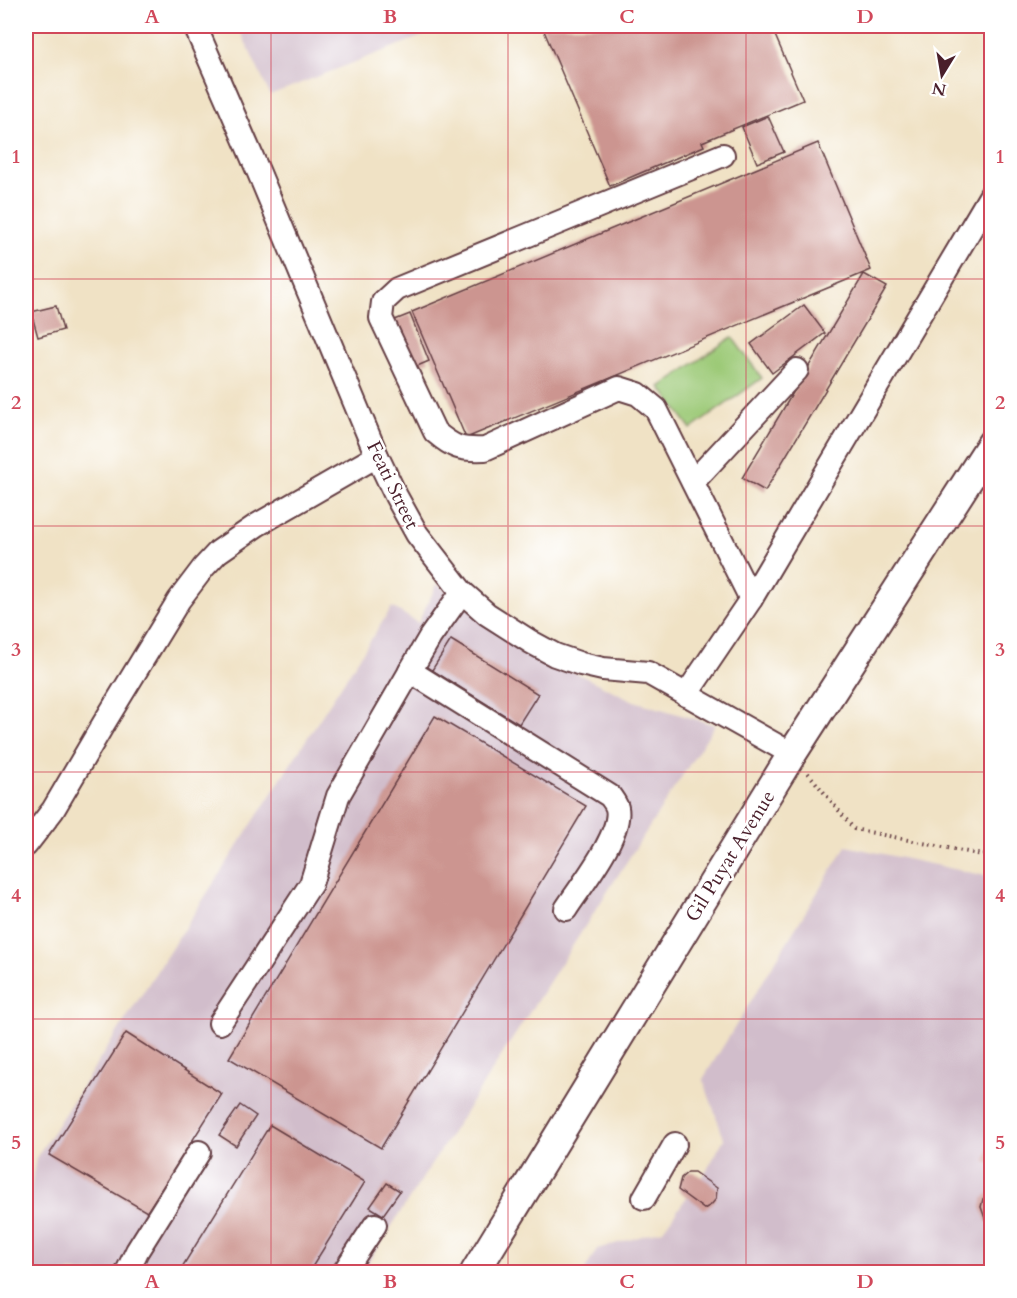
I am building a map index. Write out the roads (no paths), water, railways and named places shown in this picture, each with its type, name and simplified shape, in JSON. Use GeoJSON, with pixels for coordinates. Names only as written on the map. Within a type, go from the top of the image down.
{"type":"FeatureCollection","features":[{"type":"Feature","properties":{"kind":"main road","name":"Gil Puyat Avenue"},"geometry":{"type":"LineString","coordinates":[[475,1272],[792,754],[992,443]]}},
{"type":"Feature","properties":{"kind":"street","name":"Feati Street"},"geometry":{"type":"LineString","coordinates":[[195,26],[377,456],[417,534],[462,592],[487,614],[531,642],[555,654],[603,669],[648,673],[792,754]]}},
{"type":"Feature","properties":{"kind":"street"},"geometry":{"type":"LineString","coordinates":[[723,155],[397,289],[383,302],[381,318],[435,432],[447,442],[465,450],[485,448],[619,388],[638,394],[656,409],[751,599]]}},
{"type":"Feature","properties":{"kind":"street"},"geometry":{"type":"LineString","coordinates":[[686,695],[751,599],[992,193]]}},
{"type":"Feature","properties":{"kind":"street"},"geometry":{"type":"LineString","coordinates":[[693,482],[797,370]]}},
{"type":"Feature","properties":{"kind":"street"},"geometry":{"type":"LineString","coordinates":[[26,845],[53,810],[179,600],[204,567],[218,552],[257,525],[377,456]]}},
{"type":"Feature","properties":{"kind":"street"},"geometry":{"type":"LineString","coordinates":[[220,1023],[310,884],[338,796],[430,637],[462,592]]}},
{"type":"Feature","properties":{"kind":"street"},"geometry":{"type":"LineString","coordinates":[[410,671],[610,796],[617,808],[616,826],[609,844],[566,909]]}},
{"type":"Feature","properties":{"kind":"street"},"geometry":{"type":"LineString","coordinates":[[644,1198],[675,1144]]}},
{"type":"Feature","properties":{"kind":"street"},"geometry":{"type":"LineString","coordinates":[[126,1272],[199,1152]]}},
{"type":"Feature","properties":{"kind":"street"},"geometry":{"type":"LineString","coordinates":[[344,1272],[375,1225]]}}]}
